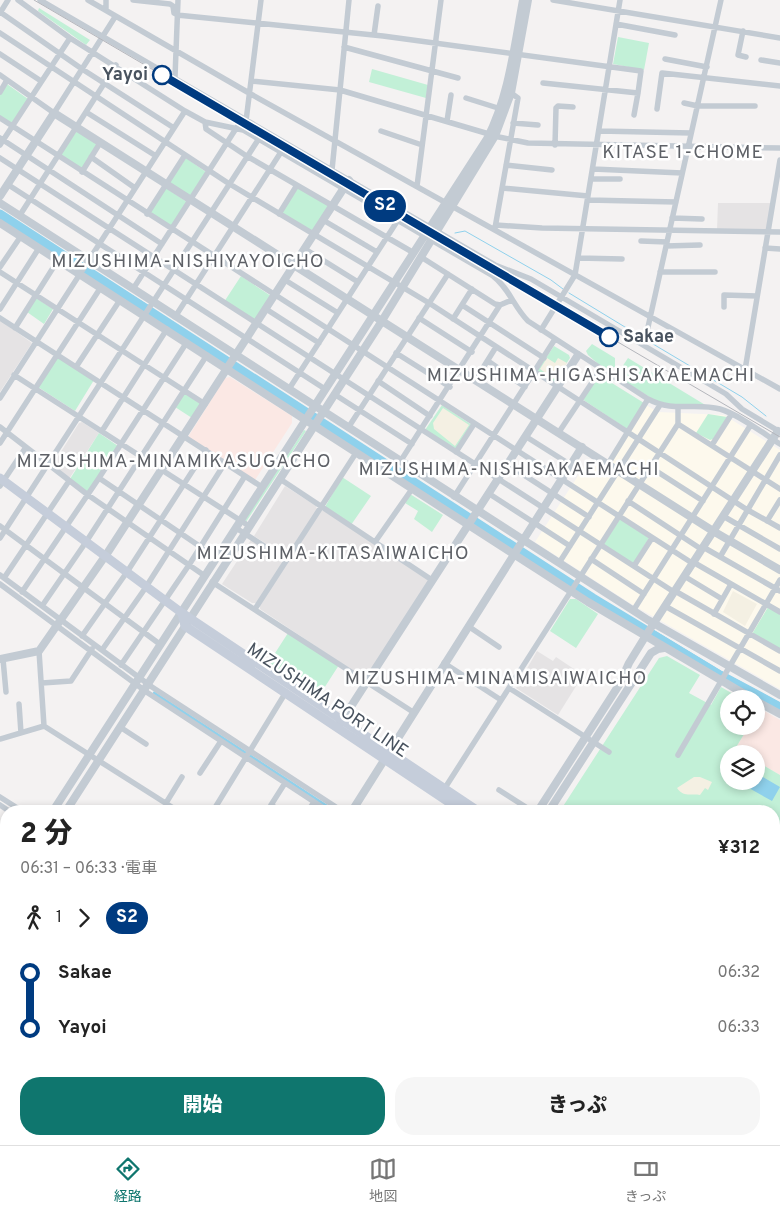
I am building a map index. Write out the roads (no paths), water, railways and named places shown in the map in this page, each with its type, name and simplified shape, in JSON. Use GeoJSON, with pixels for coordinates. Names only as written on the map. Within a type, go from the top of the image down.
{"type":"FeatureCollection","features":[{"type":"Feature","properties":{"kind":"main road","name":"MIZUSHIMA PORT LINE"},"geometry":{"type":"LineString","coordinates":[[1,482],[27,498],[106,556],[165,601],[185,619],[442,793],[466,805]]}},
{"type":"Feature","properties":{"kind":"main road","name":"MIZUSHIMA PORT LINE"},"geometry":{"type":"LineString","coordinates":[[442,793],[455,805]]}},
{"type":"Feature","properties":{"kind":"street"},"geometry":{"type":"LineString","coordinates":[[8,0],[0,12],[82,69],[174,128]]}},
{"type":"Feature","properties":{"kind":"street"},"geometry":{"type":"LineString","coordinates":[[18,0],[70,38],[116,65],[185,111],[205,122],[237,127],[259,138],[493,276],[505,287],[528,322],[648,399],[660,405],[678,408],[718,409],[780,444]]}},
{"type":"Feature","properties":{"kind":"street"},"geometry":{"type":"LineString","coordinates":[[33,10],[40,0],[495,265],[531,279],[562,296],[726,394],[742,409],[779,430],[649,631],[619,685],[542,805]]}},
{"type":"Feature","properties":{"kind":"street"},"geometry":{"type":"LineString","coordinates":[[88,0],[249,93],[495,228],[780,389]]}},
{"type":"Feature","properties":{"kind":"street"},"geometry":{"type":"LineString","coordinates":[[106,0],[106,10]]}},
{"type":"Feature","properties":{"kind":"street"},"geometry":{"type":"LineString","coordinates":[[134,0],[170,4],[173,6],[174,13],[177,14],[436,42],[641,71],[634,115]]}},
{"type":"Feature","properties":{"kind":"street"},"geometry":{"type":"LineString","coordinates":[[175,78],[178,0]]}},
{"type":"Feature","properties":{"kind":"street"},"geometry":{"type":"LineString","coordinates":[[246,121],[261,0]]}},
{"type":"Feature","properties":{"kind":"street"},"geometry":{"type":"LineString","coordinates":[[332,170],[349,0]]}},
{"type":"Feature","properties":{"kind":"street"},"geometry":{"type":"LineString","coordinates":[[417,186],[441,0]]}},
{"type":"Feature","properties":{"kind":"street"},"geometry":{"type":"LineString","coordinates":[[57,805],[161,645],[185,619],[247,530],[383,319],[418,255],[492,135],[511,93],[523,0]]}},
{"type":"Feature","properties":{"kind":"street"},"geometry":{"type":"LineString","coordinates":[[492,135],[516,53],[528,0]]}},
{"type":"Feature","properties":{"kind":"street"},"geometry":{"type":"LineString","coordinates":[[553,0],[780,38]]}},
{"type":"Feature","properties":{"kind":"street"},"geometry":{"type":"LineString","coordinates":[[541,330],[576,275],[620,0]]}},
{"type":"Feature","properties":{"kind":"street"},"geometry":{"type":"LineString","coordinates":[[644,346],[721,0]]}},
{"type":"Feature","properties":{"kind":"street"},"geometry":{"type":"LineString","coordinates":[[374,35],[378,6]]}},
{"type":"Feature","properties":{"kind":"street"},"geometry":{"type":"LineString","coordinates":[[0,196],[104,37],[115,17]]}},
{"type":"Feature","properties":{"kind":"street"},"geometry":{"type":"LineString","coordinates":[[616,24],[674,35]]}},
{"type":"Feature","properties":{"kind":"street"},"geometry":{"type":"LineString","coordinates":[[743,31],[738,55],[746,56]]}},
{"type":"Feature","properties":{"kind":"street"},"geometry":{"type":"LineString","coordinates":[[0,33],[73,83],[209,171],[428,303],[748,510],[780,528]]}},
{"type":"Feature","properties":{"kind":"street"},"geometry":{"type":"LineString","coordinates":[[70,38],[1,141],[26,155],[162,244]]}},
{"type":"Feature","properties":{"kind":"street"},"geometry":{"type":"LineString","coordinates":[[344,47],[458,78]]}},
{"type":"Feature","properties":{"kind":"street"},"geometry":{"type":"LineString","coordinates":[[0,54],[41,81]]}},
{"type":"Feature","properties":{"kind":"street"},"geometry":{"type":"LineString","coordinates":[[665,59],[707,67]]}},
{"type":"Feature","properties":{"kind":"street"},"geometry":{"type":"LineString","coordinates":[[761,60],[780,64]]}},
{"type":"Feature","properties":{"kind":"street"},"geometry":{"type":"LineString","coordinates":[[20,216],[116,65]]}},
{"type":"Feature","properties":{"kind":"street"},"geometry":{"type":"LineString","coordinates":[[656,109],[662,73],[780,86]]}},
{"type":"Feature","properties":{"kind":"street"},"geometry":{"type":"LineString","coordinates":[[0,75],[100,143],[383,319],[692,518],[780,570]]}},
{"type":"Feature","properties":{"kind":"street"},"geometry":{"type":"LineString","coordinates":[[0,92],[7,80]]}},
{"type":"Feature","properties":{"kind":"street"},"geometry":{"type":"LineString","coordinates":[[251,81],[340,90],[510,140],[554,145],[780,148]]}},
{"type":"Feature","properties":{"kind":"street"},"geometry":{"type":"LineString","coordinates":[[543,83],[607,88],[638,93]]}},
{"type":"Feature","properties":{"kind":"street"},"geometry":{"type":"LineString","coordinates":[[495,228],[518,98],[511,93]]}},
{"type":"Feature","properties":{"kind":"street"},"geometry":{"type":"LineString","coordinates":[[447,121],[450,96]]}},
{"type":"Feature","properties":{"kind":"street"},"geometry":{"type":"LineString","coordinates":[[466,98],[501,108]]}},
{"type":"Feature","properties":{"kind":"street"},"geometry":{"type":"LineString","coordinates":[[684,103],[698,106],[755,106]]}},
{"type":"Feature","properties":{"kind":"street"},"geometry":{"type":"LineString","coordinates":[[554,145],[556,108],[558,106],[573,107]]}},
{"type":"Feature","properties":{"kind":"street"},"geometry":{"type":"LineString","coordinates":[[0,398],[185,111]]}},
{"type":"Feature","properties":{"kind":"street"},"geometry":{"type":"LineString","coordinates":[[86,112],[156,156]]}},
{"type":"Feature","properties":{"kind":"street"},"geometry":{"type":"LineString","coordinates":[[0,118],[57,157],[328,328],[652,538],[780,612]]}},
{"type":"Feature","properties":{"kind":"street"},"geometry":{"type":"LineString","coordinates":[[205,122],[206,129],[227,143],[418,255],[495,304],[500,305],[512,300]]}},
{"type":"Feature","properties":{"kind":"street"},"geometry":{"type":"LineString","coordinates":[[513,123],[538,125]]}},
{"type":"Feature","properties":{"kind":"street"},"geometry":{"type":"LineString","coordinates":[[132,289],[237,127]]}},
{"type":"Feature","properties":{"kind":"street"},"geometry":{"type":"LineString","coordinates":[[0,538],[264,131]]}},
{"type":"Feature","properties":{"kind":"street"},"geometry":{"type":"LineString","coordinates":[[381,131],[422,145]]}},
{"type":"Feature","properties":{"kind":"street"},"geometry":{"type":"LineString","coordinates":[[599,131],[692,133]]}},
{"type":"Feature","properties":{"kind":"street"},"geometry":{"type":"LineString","coordinates":[[82,172],[100,143]]}},
{"type":"Feature","properties":{"kind":"street"},"geometry":{"type":"LineString","coordinates":[[175,317],[281,152]]}},
{"type":"Feature","properties":{"kind":"street"},"geometry":{"type":"LineString","coordinates":[[147,214],[185,155]]}},
{"type":"Feature","properties":{"kind":"street"},"geometry":{"type":"LineString","coordinates":[[91,157],[135,188]]}},
{"type":"Feature","properties":{"kind":"street"},"geometry":{"type":"LineString","coordinates":[[0,158],[152,258],[310,357],[653,579],[780,651]]}},
{"type":"Feature","properties":{"kind":"street"},"geometry":{"type":"LineString","coordinates":[[745,370],[780,160]]}},
{"type":"Feature","properties":{"kind":"street"},"geometry":{"type":"LineString","coordinates":[[506,166],[552,170]]}},
{"type":"Feature","properties":{"kind":"street"},"geometry":{"type":"LineString","coordinates":[[593,169],[682,173]]}},
{"type":"Feature","properties":{"kind":"street"},"geometry":{"type":"LineString","coordinates":[[591,179],[620,179]]}},
{"type":"Feature","properties":{"kind":"street"},"geometry":{"type":"LineString","coordinates":[[6,692],[2,659],[39,651],[60,624],[140,505],[349,180]]}},
{"type":"Feature","properties":{"kind":"street"},"geometry":{"type":"LineString","coordinates":[[7,184],[325,389]]}},
{"type":"Feature","properties":{"kind":"street"},"geometry":{"type":"LineString","coordinates":[[279,214],[297,184]]}},
{"type":"Feature","properties":{"kind":"street"},"geometry":{"type":"LineString","coordinates":[[502,188],[588,198],[676,202]]}},
{"type":"Feature","properties":{"kind":"street"},"geometry":{"type":"LineString","coordinates":[[0,203],[20,216],[84,267],[101,287],[120,300],[175,317],[232,362],[318,419],[356,453],[412,489],[472,518],[518,548],[572,590],[649,631],[780,695]]}},
{"type":"Feature","properties":{"kind":"street"},"geometry":{"type":"LineString","coordinates":[[672,218],[702,219]]}},
{"type":"Feature","properties":{"kind":"street"},"geometry":{"type":"LineString","coordinates":[[323,220],[377,252]]}},
{"type":"Feature","properties":{"kind":"street"},"geometry":{"type":"LineString","coordinates":[[289,389],[398,220]]}},
{"type":"Feature","properties":{"kind":"street"},"geometry":{"type":"LineString","coordinates":[[0,223],[58,260],[84,267],[132,289],[167,329],[207,355],[232,362],[289,389],[309,413],[318,419],[348,428],[454,497],[472,518],[518,548],[559,563],[578,579],[633,611],[664,648],[738,690]]}},
{"type":"Feature","properties":{"kind":"street"},"geometry":{"type":"LineString","coordinates":[[495,228],[780,232]]}},
{"type":"Feature","properties":{"kind":"street"},"geometry":{"type":"LineString","coordinates":[[0,267],[20,236]]}},
{"type":"Feature","properties":{"kind":"street"},"geometry":{"type":"LineString","coordinates":[[641,241],[700,245]]}},
{"type":"Feature","properties":{"kind":"street"},"geometry":{"type":"LineString","coordinates":[[0,309],[39,248]]}},
{"type":"Feature","properties":{"kind":"street"},"geometry":{"type":"LineString","coordinates":[[765,248],[780,249]]}},
{"type":"Feature","properties":{"kind":"street"},"geometry":{"type":"LineString","coordinates":[[305,249],[358,282]]}},
{"type":"Feature","properties":{"kind":"street"},"geometry":{"type":"LineString","coordinates":[[70,805],[146,687],[185,619],[205,576],[394,283],[418,255]]}},
{"type":"Feature","properties":{"kind":"street"},"geometry":{"type":"LineString","coordinates":[[578,258],[622,259]]}},
{"type":"Feature","properties":{"kind":"street"},"geometry":{"type":"LineString","coordinates":[[15,328],[58,260]]}},
{"type":"Feature","properties":{"kind":"street"},"geometry":{"type":"LineString","coordinates":[[0,272],[205,404]]}},
{"type":"Feature","properties":{"kind":"street"},"geometry":{"type":"LineString","coordinates":[[660,272],[715,272]]}},
{"type":"Feature","properties":{"kind":"street"},"geometry":{"type":"LineString","coordinates":[[348,428],[448,274]]}},
{"type":"Feature","properties":{"kind":"street"},"geometry":{"type":"LineString","coordinates":[[284,280],[338,313]]}},
{"type":"Feature","properties":{"kind":"street"},"geometry":{"type":"LineString","coordinates":[[0,443],[101,287]]}},
{"type":"Feature","properties":{"kind":"street"},"geometry":{"type":"LineString","coordinates":[[453,319],[472,289]]}},
{"type":"Feature","properties":{"kind":"street"},"geometry":{"type":"LineString","coordinates":[[724,307],[724,295],[757,296]]}},
{"type":"Feature","properties":{"kind":"street"},"geometry":{"type":"LineString","coordinates":[[76,368],[120,300]]}},
{"type":"Feature","properties":{"kind":"street"},"geometry":{"type":"LineString","coordinates":[[462,304],[544,358]]}},
{"type":"Feature","properties":{"kind":"street"},"geometry":{"type":"LineString","coordinates":[[400,462],[491,323],[500,305]]}},
{"type":"Feature","properties":{"kind":"street"},"geometry":{"type":"LineString","coordinates":[[266,310],[319,343]]}},
{"type":"Feature","properties":{"kind":"street"},"geometry":{"type":"LineString","coordinates":[[0,318],[262,487]]}},
{"type":"Feature","properties":{"kind":"street"},"geometry":{"type":"LineString","coordinates":[[419,318],[472,352]]}},
{"type":"Feature","properties":{"kind":"street"},"geometry":{"type":"LineString","coordinates":[[102,431],[167,329]]}},
{"type":"Feature","properties":{"kind":"street"},"geometry":{"type":"LineString","coordinates":[[454,497],[555,340]]}},
{"type":"Feature","properties":{"kind":"street"},"geometry":{"type":"LineString","coordinates":[[19,593],[67,528],[187,342]]}},
{"type":"Feature","properties":{"kind":"street"},"geometry":{"type":"LineString","coordinates":[[476,379],[496,347]]}},
{"type":"Feature","properties":{"kind":"street"},"geometry":{"type":"LineString","coordinates":[[396,353],[450,387]]}},
{"type":"Feature","properties":{"kind":"street"},"geometry":{"type":"LineString","coordinates":[[42,606],[86,542],[207,355]]}},
{"type":"Feature","properties":{"kind":"street"},"geometry":{"type":"LineString","coordinates":[[340,724],[578,355]]}},
{"type":"Feature","properties":{"kind":"street"},"geometry":{"type":"LineString","coordinates":[[488,361],[525,387]]}},
{"type":"Feature","properties":{"kind":"street"},"geometry":{"type":"LineString","coordinates":[[559,432],[601,369]]}},
{"type":"Feature","properties":{"kind":"street"},"geometry":{"type":"LineString","coordinates":[[14,375],[224,510],[238,524],[286,560]]}},
{"type":"Feature","properties":{"kind":"street"},"geometry":{"type":"LineString","coordinates":[[378,381],[430,416]]}},
{"type":"Feature","properties":{"kind":"street"},"geometry":{"type":"LineString","coordinates":[[334,394],[412,444]]}},
{"type":"Feature","properties":{"kind":"street"},"geometry":{"type":"LineString","coordinates":[[608,464],[648,399]]}},
{"type":"Feature","properties":{"kind":"street"},"geometry":{"type":"LineString","coordinates":[[559,563],[660,405]]}},
{"type":"Feature","properties":{"kind":"street"},"geometry":{"type":"LineString","coordinates":[[442,793],[678,424],[678,408]]}},
{"type":"Feature","properties":{"kind":"street"},"geometry":{"type":"LineString","coordinates":[[712,445],[731,415]]}},
{"type":"Feature","properties":{"kind":"street"},"geometry":{"type":"LineString","coordinates":[[456,452],[474,424]]}},
{"type":"Feature","properties":{"kind":"street"},"geometry":{"type":"LineString","coordinates":[[678,424],[780,488]]}},
{"type":"Feature","properties":{"kind":"street"},"geometry":{"type":"LineString","coordinates":[[633,611],[750,426]]}},
{"type":"Feature","properties":{"kind":"street"},"geometry":{"type":"LineString","coordinates":[[0,427],[88,495],[205,576]]}},
{"type":"Feature","properties":{"kind":"street"},"geometry":{"type":"LineString","coordinates":[[524,436],[571,465]]}},
{"type":"Feature","properties":{"kind":"street"},"geometry":{"type":"LineString","coordinates":[[1,482],[26,447]]}},
{"type":"Feature","properties":{"kind":"street"},"geometry":{"type":"LineString","coordinates":[[356,805],[444,662],[582,447]]}},
{"type":"Feature","properties":{"kind":"street"},"geometry":{"type":"LineString","coordinates":[[82,636],[150,538],[206,450]]}},
{"type":"Feature","properties":{"kind":"street"},"geometry":{"type":"LineString","coordinates":[[255,609],[356,453]]}},
{"type":"Feature","properties":{"kind":"street"},"geometry":{"type":"LineString","coordinates":[[720,557],[765,480],[777,467],[780,455]]}},
{"type":"Feature","properties":{"kind":"street"},"geometry":{"type":"LineString","coordinates":[[102,650],[146,586],[225,463]]}},
{"type":"Feature","properties":{"kind":"street"},"geometry":{"type":"LineString","coordinates":[[506,464],[589,517]]}},
{"type":"Feature","properties":{"kind":"street"},"geometry":{"type":"LineString","coordinates":[[650,466],[703,501]]}},
{"type":"Feature","properties":{"kind":"street"},"geometry":{"type":"LineString","coordinates":[[121,665],[189,565],[245,476]]}},
{"type":"Feature","properties":{"kind":"street"},"geometry":{"type":"LineString","coordinates":[[99,478],[217,558]]}},
{"type":"Feature","properties":{"kind":"street"},"geometry":{"type":"LineString","coordinates":[[280,479],[432,580]]}},
{"type":"Feature","properties":{"kind":"street"},"geometry":{"type":"LineString","coordinates":[[69,481],[26,546],[2,577],[19,593],[137,681],[291,783],[331,805]]}},
{"type":"Feature","properties":{"kind":"street"},"geometry":{"type":"LineString","coordinates":[[375,542],[412,489]]}},
{"type":"Feature","properties":{"kind":"street"},"geometry":{"type":"LineString","coordinates":[[488,493],[570,546]]}},
{"type":"Feature","properties":{"kind":"street"},"geometry":{"type":"LineString","coordinates":[[767,521],[780,500]]}},
{"type":"Feature","properties":{"kind":"street"},"geometry":{"type":"LineString","coordinates":[[628,501],[680,536],[778,590]]}},
{"type":"Feature","properties":{"kind":"street"},"geometry":{"type":"LineString","coordinates":[[723,516],[780,549]]}},
{"type":"Feature","properties":{"kind":"street"},"geometry":{"type":"LineString","coordinates":[[0,526],[161,645]]}},
{"type":"Feature","properties":{"kind":"street"},"geometry":{"type":"LineString","coordinates":[[634,566],[652,538]]}},
{"type":"Feature","properties":{"kind":"street"},"geometry":{"type":"LineString","coordinates":[[591,559],[644,594]]}},
{"type":"Feature","properties":{"kind":"street"},"geometry":{"type":"LineString","coordinates":[[684,576],[722,599]]}},
{"type":"Feature","properties":{"kind":"street"},"geometry":{"type":"LineString","coordinates":[[678,755],[766,604],[778,590],[780,580]]}},
{"type":"Feature","properties":{"kind":"street"},"geometry":{"type":"LineString","coordinates":[[212,582],[413,712]]}},
{"type":"Feature","properties":{"kind":"street"},"geometry":{"type":"LineString","coordinates":[[0,584],[42,606],[60,624],[82,636],[93,648],[102,650],[137,681]]}},
{"type":"Feature","properties":{"kind":"street"},"geometry":{"type":"LineString","coordinates":[[714,614],[731,584]]}},
{"type":"Feature","properties":{"kind":"street"},"geometry":{"type":"LineString","coordinates":[[665,606],[780,671]]}},
{"type":"Feature","properties":{"kind":"street"},"geometry":{"type":"LineString","coordinates":[[468,626],[500,647]]}},
{"type":"Feature","properties":{"kind":"street"},"geometry":{"type":"LineString","coordinates":[[42,682],[72,681],[93,648]]}},
{"type":"Feature","properties":{"kind":"street"},"geometry":{"type":"LineString","coordinates":[[553,805],[651,654],[658,649],[664,648]]}},
{"type":"Feature","properties":{"kind":"street"},"geometry":{"type":"LineString","coordinates":[[39,651],[44,726]]}},
{"type":"Feature","properties":{"kind":"street"},"geometry":{"type":"LineString","coordinates":[[624,696],[634,655]]}},
{"type":"Feature","properties":{"kind":"street"},"geometry":{"type":"LineString","coordinates":[[444,662],[501,700]]}},
{"type":"Feature","properties":{"kind":"street"},"geometry":{"type":"LineString","coordinates":[[146,687],[221,741],[248,754],[291,783],[319,805]]}},
{"type":"Feature","properties":{"kind":"street"},"geometry":{"type":"LineString","coordinates":[[509,688],[609,752]]}},
{"type":"Feature","properties":{"kind":"street"},"geometry":{"type":"LineString","coordinates":[[217,805],[288,690]]}},
{"type":"Feature","properties":{"kind":"street"},"geometry":{"type":"LineString","coordinates":[[19,704],[21,733]]}},
{"type":"Feature","properties":{"kind":"street"},"geometry":{"type":"LineString","coordinates":[[765,706],[780,714]]}},
{"type":"Feature","properties":{"kind":"street"},"geometry":{"type":"LineString","coordinates":[[0,739],[44,726],[169,805]]}},
{"type":"Feature","properties":{"kind":"street"},"geometry":{"type":"LineString","coordinates":[[120,727],[146,744]]}},
{"type":"Feature","properties":{"kind":"street"},"geometry":{"type":"LineString","coordinates":[[200,773],[221,741]]}},
{"type":"Feature","properties":{"kind":"street"},"geometry":{"type":"LineString","coordinates":[[166,803],[182,777]]}},
{"type":"Feature","properties":{"kind":"street"},"geometry":{"type":"LineString","coordinates":[[271,805],[291,783]]}},
{"type":"Feature","properties":{"kind":"street"},"geometry":{"type":"LineString","coordinates":[[499,790],[523,805]]}},
{"type":"Feature","properties":{"kind":"street"},"geometry":{"type":"LineString","coordinates":[[0,798],[12,805]]}},
{"type":"Feature","properties":{"kind":"water"},"geometry":{"type":"Polygon","coordinates":[[[154,691],[328,805],[323,805],[152,694],[154,691]]]}},
{"type":"Feature","properties":{"kind":"water"},"geometry":{"type":"Polygon","coordinates":[[[765,778],[780,787],[772,801],[752,790],[765,790],[765,778]]]}},
{"type":"Feature","properties":{"kind":"waterway"},"geometry":{"type":"LineString","coordinates":[[0,211],[83,265]]}},
{"type":"Feature","properties":{"kind":"waterway"},"geometry":{"type":"LineString","coordinates":[[0,214],[593,598],[720,675],[780,707]]}},
{"type":"Feature","properties":{"kind":"waterway"},"geometry":{"type":"LineString","coordinates":[[455,233],[465,231],[551,280],[563,289]]}},
{"type":"Feature","properties":{"kind":"waterway"},"geometry":{"type":"LineString","coordinates":[[87,267],[149,306]]}},
{"type":"Feature","properties":{"kind":"waterway"},"geometry":{"type":"LineString","coordinates":[[569,293],[643,338]]}},
{"type":"Feature","properties":{"kind":"waterway"},"geometry":{"type":"LineString","coordinates":[[152,309],[228,358]]}},
{"type":"Feature","properties":{"kind":"waterway"},"geometry":{"type":"LineString","coordinates":[[648,341],[742,397],[766,416]]}},
{"type":"Feature","properties":{"kind":"waterway"},"geometry":{"type":"LineString","coordinates":[[234,362],[307,411]]}},
{"type":"Feature","properties":{"kind":"waterway"},"geometry":{"type":"LineString","coordinates":[[321,420],[471,517]]}},
{"type":"Feature","properties":{"kind":"waterway"},"geometry":{"type":"LineString","coordinates":[[477,520],[515,545]]}},
{"type":"Feature","properties":{"kind":"waterway"},"geometry":{"type":"LineString","coordinates":[[521,549],[574,583]]}},
{"type":"Feature","properties":{"kind":"waterway"},"geometry":{"type":"LineString","coordinates":[[578,585],[647,627]]}},
{"type":"Feature","properties":{"kind":"waterway"},"geometry":{"type":"LineString","coordinates":[[653,630],[724,673]]}},
{"type":"Feature","properties":{"kind":"waterway"},"geometry":{"type":"LineString","coordinates":[[728,675],[780,703]]}},
{"type":"Feature","properties":{"kind":"railway"},"geometry":{"type":"LineString","coordinates":[[34,0],[780,437]]}},
{"type":"Feature","properties":{"kind":"train","name":"S2"},"geometry":{"type":"LineString","coordinates":[[162,75],[609,337]]}},
{"type":"Feature","properties":{"kind":"place","name":"Yayoi"},"geometry":{"type":"Point","coordinates":[162,75]}},
{"type":"Feature","properties":{"kind":"place","name":"Sakae"},"geometry":{"type":"Point","coordinates":[609,337]}},
{"type":"Feature","properties":{"kind":"district","name":"KITASE 1-CHOME"},"geometry":{"type":"Point","coordinates":[683,153]}},
{"type":"Feature","properties":{"kind":"district","name":"MIZUSHIMA-NISHIYAYOICHO"},"geometry":{"type":"Point","coordinates":[188,262]}},
{"type":"Feature","properties":{"kind":"district","name":"MIZUSHIMA-HIGASHISAKAEMACHI"},"geometry":{"type":"Point","coordinates":[591,376]}},
{"type":"Feature","properties":{"kind":"district","name":"MIZUSHIMA-MINAMIKASUGACHO"},"geometry":{"type":"Point","coordinates":[174,462]}},
{"type":"Feature","properties":{"kind":"district","name":"MIZUSHIMA-NISHISAKAEMACHI"},"geometry":{"type":"Point","coordinates":[509,470]}},
{"type":"Feature","properties":{"kind":"district","name":"MIZUSHIMA-KITASAIWAICHO"},"geometry":{"type":"Point","coordinates":[333,554]}},
{"type":"Feature","properties":{"kind":"district","name":"MIZUSHIMA-MINAMISAIWAICHO"},"geometry":{"type":"Point","coordinates":[496,679]}}]}
